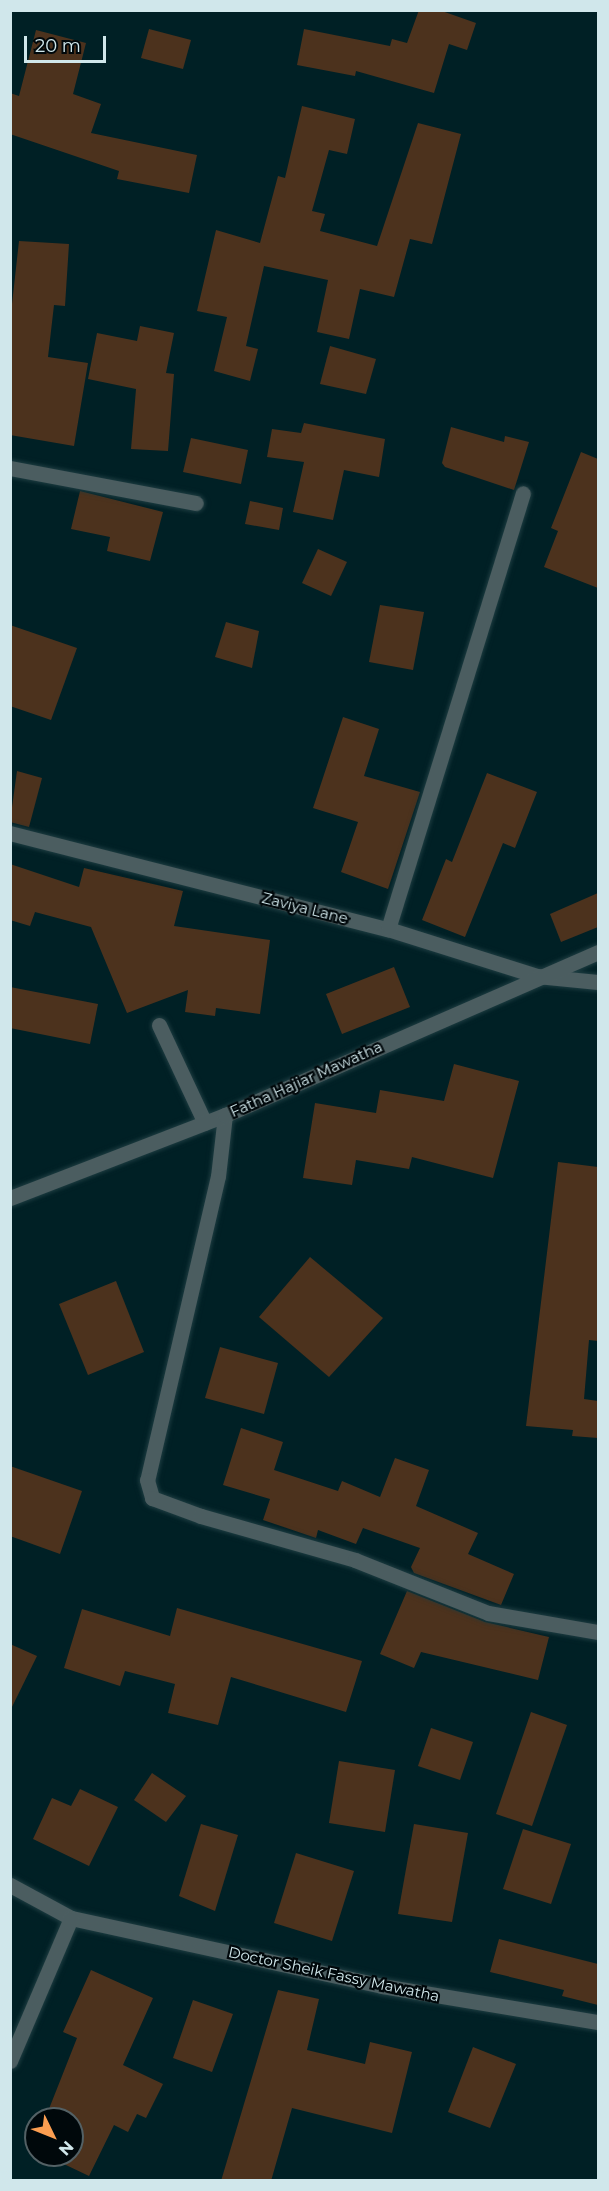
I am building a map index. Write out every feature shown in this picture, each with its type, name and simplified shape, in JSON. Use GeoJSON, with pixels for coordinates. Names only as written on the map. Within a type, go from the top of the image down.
{"type":"FeatureCollection","features":[{"type":"Feature","properties":{"kind":"street"},"geometry":{"type":"LineString","coordinates":[[10,468],[196,503]]}},
{"type":"Feature","properties":{"kind":"street"},"geometry":{"type":"LineString","coordinates":[[388,929],[523,493]]}},
{"type":"Feature","properties":{"kind":"street","name":"Zaviya Lane"},"geometry":{"type":"LineString","coordinates":[[10,833],[388,929],[537,976],[598,982]]}},
{"type":"Feature","properties":{"kind":"street","name":"Fatha Hajiar Mawatha"},"geometry":{"type":"LineString","coordinates":[[10,1198],[225,1115],[537,976],[598,952]]}},
{"type":"Feature","properties":{"kind":"street"},"geometry":{"type":"LineString","coordinates":[[159,1024],[205,1123]]}},
{"type":"Feature","properties":{"kind":"street"},"geometry":{"type":"LineString","coordinates":[[225,1115],[218,1176],[147,1479],[152,1498],[201,1516],[355,1560],[488,1613],[598,1632]]}},
{"type":"Feature","properties":{"kind":"street","name":"Doctor Sheik Fassy Mawatha"},"geometry":{"type":"LineString","coordinates":[[10,1885],[71,1917],[382,1986],[598,2022]]}},
{"type":"Feature","properties":{"kind":"street"},"geometry":{"type":"LineString","coordinates":[[10,2061],[71,1917]]}},
{"type":"Feature","properties":{"kind":"building"},"geometry":{"type":"Polygon","coordinates":[[[419,10],[439,10],[476,23],[467,50],[449,44],[434,93],[356,71],[355,76],[297,65],[304,29],[390,46],[392,39],[407,43],[419,10]]]}},
{"type":"Feature","properties":{"kind":"building"},"geometry":{"type":"Polygon","coordinates":[[[149,29],[191,40],[183,69],[141,58],[149,29]]]}},
{"type":"Feature","properties":{"kind":"building"},"geometry":{"type":"Polygon","coordinates":[[[36,30],[86,43],[73,94],[101,104],[91,133],[197,155],[189,193],[117,179],[119,171],[10,134],[10,93],[19,96],[36,30]]]}},
{"type":"Feature","properties":{"kind":"building"},"geometry":{"type":"Polygon","coordinates":[[[302,106],[355,119],[347,154],[329,150],[312,211],[325,214],[320,231],[377,246],[418,123],[461,134],[432,244],[410,239],[394,297],[360,289],[349,339],[317,332],[328,280],[264,266],[246,346],[258,349],[250,381],[214,371],[227,317],[197,311],[216,230],[260,243],[278,176],[285,178],[302,106]]]}},
{"type":"Feature","properties":{"kind":"building"},"geometry":{"type":"Polygon","coordinates":[[[19,241],[69,244],[65,306],[54,305],[48,357],[88,363],[74,446],[10,435],[10,322],[19,241]]]}},
{"type":"Feature","properties":{"kind":"building"},"geometry":{"type":"Polygon","coordinates":[[[140,326],[174,333],[166,373],[174,374],[168,451],[131,449],[136,389],[88,379],[97,333],[137,341],[140,326]]]}},
{"type":"Feature","properties":{"kind":"building"},"geometry":{"type":"Polygon","coordinates":[[[330,346],[376,359],[366,394],[320,384],[330,346]]]}},
{"type":"Feature","properties":{"kind":"building"},"geometry":{"type":"Polygon","coordinates":[[[304,423],[385,439],[379,477],[344,470],[333,520],[293,512],[304,462],[267,457],[272,429],[301,433],[304,423]]]}},
{"type":"Feature","properties":{"kind":"building"},"geometry":{"type":"Polygon","coordinates":[[[451,427],[504,442],[505,436],[529,442],[514,490],[445,467],[442,463],[451,427]]]}},
{"type":"Feature","properties":{"kind":"building"},"geometry":{"type":"Polygon","coordinates":[[[191,438],[248,450],[241,484],[183,472],[191,438]]]}},
{"type":"Feature","properties":{"kind":"building"},"geometry":{"type":"Polygon","coordinates":[[[581,452],[598,459],[598,588],[544,567],[558,531],[551,528],[581,452]]]}},
{"type":"Feature","properties":{"kind":"building"},"geometry":{"type":"Polygon","coordinates":[[[80,491],[163,512],[150,561],[107,551],[110,537],[71,529],[80,491]]]}},
{"type":"Feature","properties":{"kind":"building"},"geometry":{"type":"Polygon","coordinates":[[[250,501],[283,508],[279,530],[245,524],[250,501]]]}},
{"type":"Feature","properties":{"kind":"building"},"geometry":{"type":"Polygon","coordinates":[[[318,549],[347,562],[331,596],[302,583],[318,549]]]}},
{"type":"Feature","properties":{"kind":"building"},"geometry":{"type":"Polygon","coordinates":[[[380,605],[424,612],[413,670],[369,662],[380,605]]]}},
{"type":"Feature","properties":{"kind":"building"},"geometry":{"type":"Polygon","coordinates":[[[226,622],[259,631],[252,668],[215,657],[226,622]]]}},
{"type":"Feature","properties":{"kind":"building"},"geometry":{"type":"Polygon","coordinates":[[[10,625],[77,648],[51,720],[10,706],[10,625]]]}},
{"type":"Feature","properties":{"kind":"building"},"geometry":{"type":"Polygon","coordinates":[[[343,717],[379,729],[364,776],[420,792],[388,889],[341,872],[358,822],[313,808],[343,717]]]}},
{"type":"Feature","properties":{"kind":"building"},"geometry":{"type":"Polygon","coordinates":[[[17,771],[42,778],[29,827],[10,822],[17,771]]]}},
{"type":"Feature","properties":{"kind":"building"},"geometry":{"type":"Polygon","coordinates":[[[487,773],[537,792],[515,848],[503,843],[465,937],[422,920],[446,859],[452,862],[487,773]]]}},
{"type":"Feature","properties":{"kind":"building"},"geometry":{"type":"Polygon","coordinates":[[[10,864],[79,887],[84,868],[183,891],[174,926],[270,940],[260,1014],[216,1008],[215,1016],[185,1012],[188,990],[127,1013],[91,927],[35,912],[30,926],[10,920],[10,864]]]}},
{"type":"Feature","properties":{"kind":"building"},"geometry":{"type":"Polygon","coordinates":[[[598,893],[598,927],[561,942],[550,914],[598,893]]]}},
{"type":"Feature","properties":{"kind":"building"},"geometry":{"type":"Polygon","coordinates":[[[394,967],[410,1007],[342,1034],[326,994],[394,967]]]}},
{"type":"Feature","properties":{"kind":"building"},"geometry":{"type":"Polygon","coordinates":[[[10,987],[98,1004],[90,1044],[10,1028],[10,987]]]}},
{"type":"Feature","properties":{"kind":"building"},"geometry":{"type":"Polygon","coordinates":[[[454,1064],[519,1081],[493,1178],[412,1157],[409,1169],[356,1160],[352,1185],[303,1178],[315,1103],[376,1113],[380,1090],[444,1101],[454,1064]]]}},
{"type":"Feature","properties":{"kind":"building"},"geometry":{"type":"Polygon","coordinates":[[[558,1162],[598,1167],[598,1341],[589,1340],[584,1399],[598,1401],[598,1438],[572,1436],[573,1430],[526,1426],[558,1162]]]}},
{"type":"Feature","properties":{"kind":"building"},"geometry":{"type":"Polygon","coordinates":[[[310,1257],[383,1318],[329,1377],[259,1317],[310,1257]]]}},
{"type":"Feature","properties":{"kind":"building"},"geometry":{"type":"Polygon","coordinates":[[[116,1281],[144,1352],[88,1375],[59,1304],[116,1281]]]}},
{"type":"Feature","properties":{"kind":"building"},"geometry":{"type":"Polygon","coordinates":[[[220,1347],[278,1363],[264,1414],[205,1398],[220,1347]]]}},
{"type":"Feature","properties":{"kind":"building"},"geometry":{"type":"Polygon","coordinates":[[[241,1428],[283,1442],[274,1470],[338,1491],[342,1481],[380,1497],[395,1458],[429,1470],[416,1506],[478,1533],[468,1554],[514,1574],[501,1605],[414,1573],[411,1567],[420,1548],[363,1528],[356,1544],[318,1530],[316,1538],[263,1520],[270,1499],[223,1485],[241,1428]]]}},
{"type":"Feature","properties":{"kind":"building"},"geometry":{"type":"Polygon","coordinates":[[[10,1466],[82,1491],[60,1554],[10,1536],[10,1466]]]}},
{"type":"Feature","properties":{"kind":"building"},"geometry":{"type":"Polygon","coordinates":[[[407,1591],[485,1622],[549,1637],[538,1680],[421,1652],[414,1668],[380,1654],[407,1591]]]}},
{"type":"Feature","properties":{"kind":"building"},"geometry":{"type":"Polygon","coordinates":[[[177,1608],[362,1661],[346,1712],[231,1677],[218,1725],[168,1713],[175,1684],[125,1671],[120,1686],[64,1668],[82,1609],[170,1636],[177,1608]]]}},
{"type":"Feature","properties":{"kind":"building"},"geometry":{"type":"Polygon","coordinates":[[[10,1644],[37,1656],[10,1711],[10,1644]]]}},
{"type":"Feature","properties":{"kind":"building"},"geometry":{"type":"Polygon","coordinates":[[[531,1712],[567,1725],[532,1826],[496,1814],[531,1712]]]}},
{"type":"Feature","properties":{"kind":"building"},"geometry":{"type":"Polygon","coordinates":[[[431,1728],[473,1742],[460,1780],[418,1766],[431,1728]]]}},
{"type":"Feature","properties":{"kind":"building"},"geometry":{"type":"Polygon","coordinates":[[[339,1761],[395,1770],[385,1832],[329,1823],[339,1761]]]}},
{"type":"Feature","properties":{"kind":"building"},"geometry":{"type":"Polygon","coordinates":[[[152,1773],[186,1796],[166,1822],[134,1800],[152,1773]]]}},
{"type":"Feature","properties":{"kind":"building"},"geometry":{"type":"Polygon","coordinates":[[[80,1789],[118,1807],[89,1866],[33,1839],[52,1798],[71,1806],[80,1789]]]}},
{"type":"Feature","properties":{"kind":"building"},"geometry":{"type":"Polygon","coordinates":[[[201,1824],[238,1835],[215,1911],[179,1896],[201,1824]]]}},
{"type":"Feature","properties":{"kind":"building"},"geometry":{"type":"Polygon","coordinates":[[[414,1824],[468,1833],[452,1922],[398,1914],[414,1824]]]}},
{"type":"Feature","properties":{"kind":"building"},"geometry":{"type":"Polygon","coordinates":[[[523,1829],[571,1844],[551,1904],[503,1889],[523,1829]]]}},
{"type":"Feature","properties":{"kind":"building"},"geometry":{"type":"Polygon","coordinates":[[[296,1853],[354,1871],[332,1941],[274,1923],[296,1853]]]}},
{"type":"Feature","properties":{"kind":"building"},"geometry":{"type":"Polygon","coordinates":[[[499,1939],[598,1964],[598,2005],[562,1996],[564,1990],[490,1972],[499,1939]]]}},
{"type":"Feature","properties":{"kind":"building"},"geometry":{"type":"Polygon","coordinates":[[[91,1970],[153,1998],[123,2065],[163,2084],[146,2118],[137,2114],[128,2132],[114,2125],[89,2176],[70,2167],[84,2167],[84,2107],[50,2107],[77,2038],[63,2032],[91,1970]]]}},
{"type":"Feature","properties":{"kind":"building"},"geometry":{"type":"Polygon","coordinates":[[[278,1990],[319,1999],[307,2050],[365,2064],[370,2042],[412,2052],[392,2133],[292,2108],[271,2181],[221,2181],[278,1990]]]}},
{"type":"Feature","properties":{"kind":"building"},"geometry":{"type":"Polygon","coordinates":[[[193,2000],[233,2014],[212,2072],[173,2058],[193,2000]]]}},
{"type":"Feature","properties":{"kind":"building"},"geometry":{"type":"Polygon","coordinates":[[[473,2047],[516,2064],[490,2128],[448,2112],[473,2047]]]}}]}
